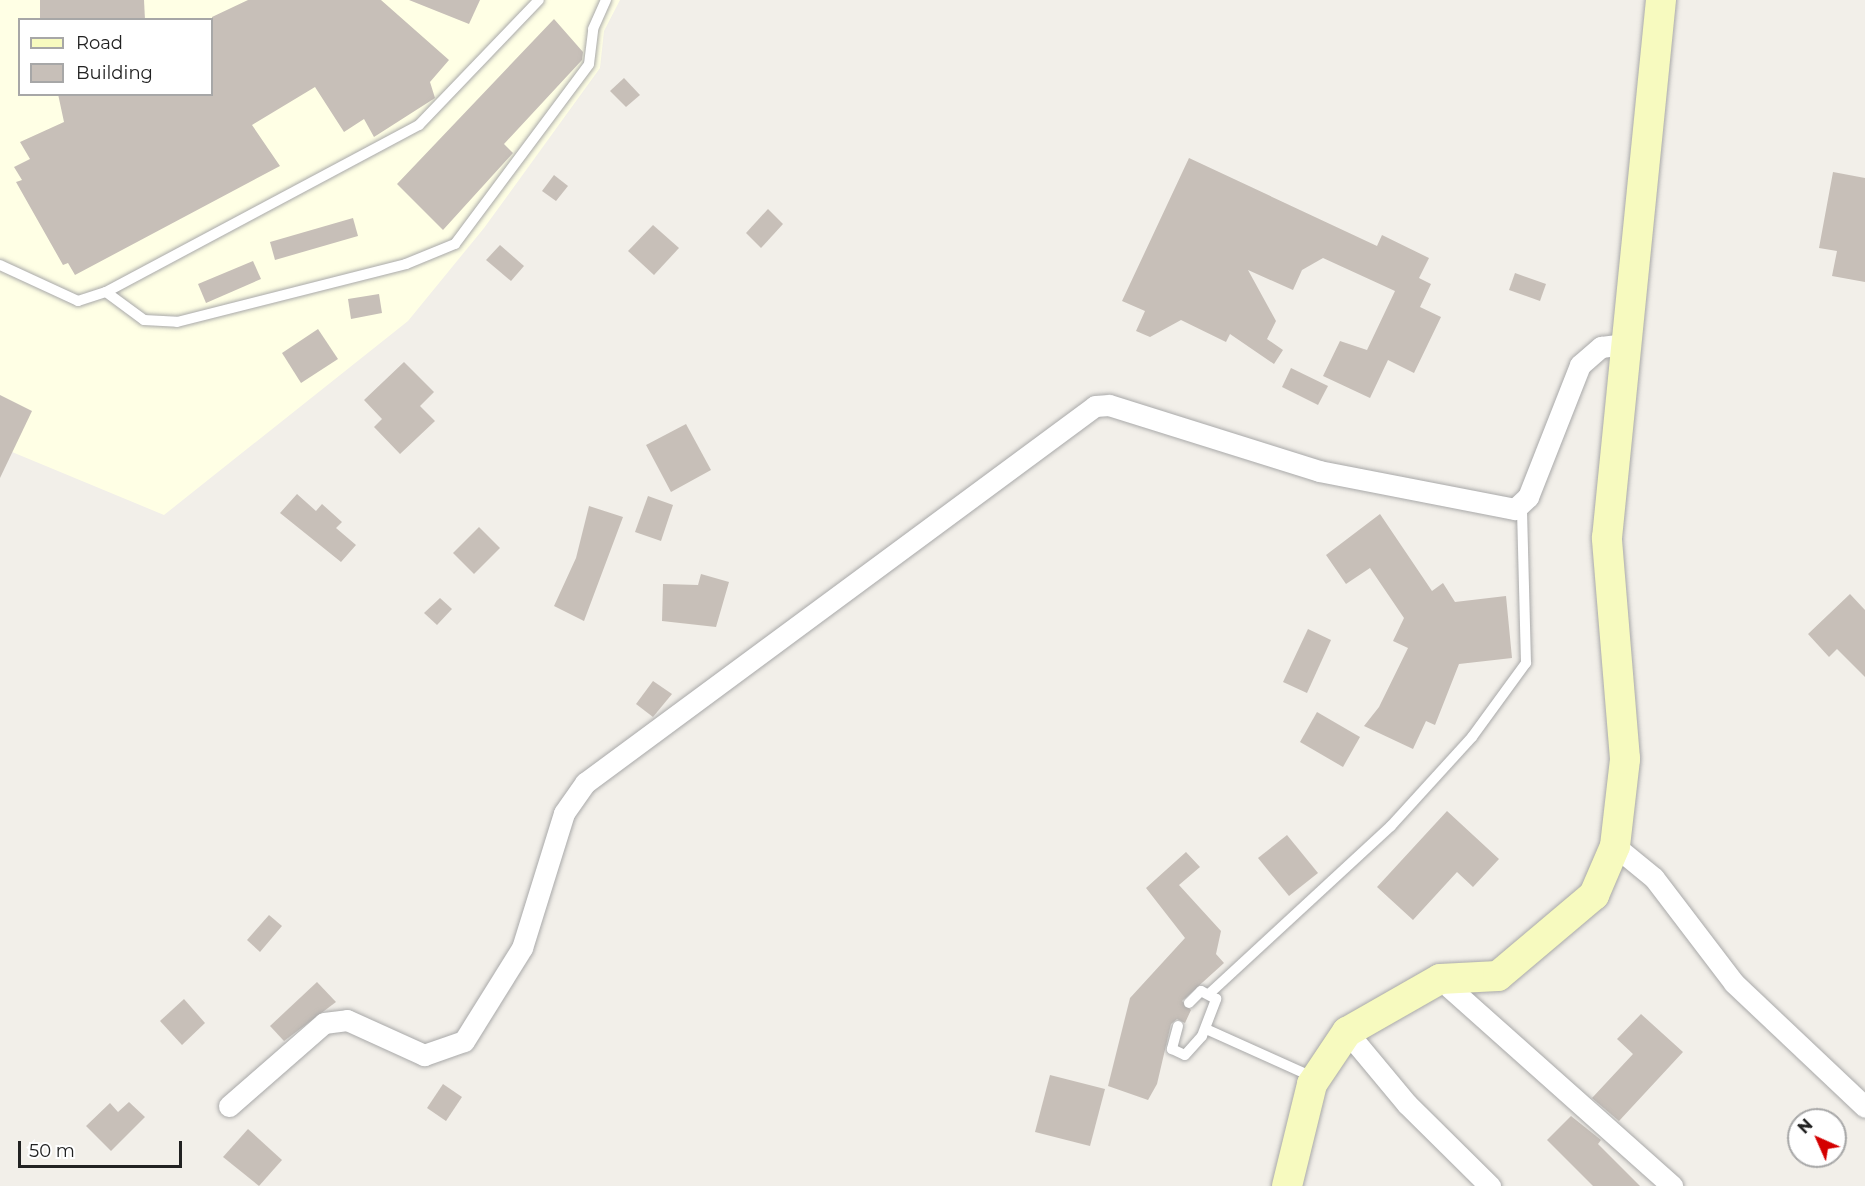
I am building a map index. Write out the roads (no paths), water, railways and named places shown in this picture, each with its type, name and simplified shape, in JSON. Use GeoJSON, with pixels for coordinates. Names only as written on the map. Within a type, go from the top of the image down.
{"type":"FeatureCollection","features":[{"type":"Feature","properties":{"kind":"main road"},"geometry":{"type":"LineString","coordinates":[[1287,1186],[1316,1078],[1347,1032],[1440,979],[1498,976],[1594,895],[1616,846],[1625,759],[1607,538],[1624,344],[1660,51],[1661,0]]}},
{"type":"Feature","properties":{"kind":"street"},"geometry":{"type":"LineString","coordinates":[[229,1106],[324,1023],[347,1020],[424,1055],[464,1041],[522,948],[564,813],[585,783],[1095,406],[1109,405],[1319,471],[1505,509],[1522,506],[1580,365],[1601,348],[1624,344]]}},
{"type":"Feature","properties":{"kind":"street"},"geometry":{"type":"LineString","coordinates":[[1616,846],[1654,878],[1734,983],[1865,1107]]}},
{"type":"Feature","properties":{"kind":"street"},"geometry":{"type":"LineString","coordinates":[[1440,979],[1672,1186]]}},
{"type":"Feature","properties":{"kind":"street"},"geometry":{"type":"LineString","coordinates":[[1347,1032],[1407,1104],[1490,1186]]}},
{"type":"Feature","properties":{"kind":"lane"},"geometry":{"type":"LineString","coordinates":[[0,265],[78,301],[106,292],[419,125],[539,0]]}},
{"type":"Feature","properties":{"kind":"lane"},"geometry":{"type":"LineString","coordinates":[[106,292],[144,320],[177,322],[406,264],[455,244],[589,64],[593,29],[606,0]]}},
{"type":"Feature","properties":{"kind":"lane"},"geometry":{"type":"LineString","coordinates":[[1210,993],[1391,826],[1472,737],[1526,663],[1522,506]]}},
{"type":"Feature","properties":{"kind":"lane"},"geometry":{"type":"LineString","coordinates":[[1178,1026],[1171,1045],[1181,1054],[1194,1049],[1206,1029],[1216,1002],[1210,993],[1201,991],[1189,1003]]}},
{"type":"Feature","properties":{"kind":"lane"},"geometry":{"type":"LineString","coordinates":[[1206,1029],[1316,1078]]}}]}
